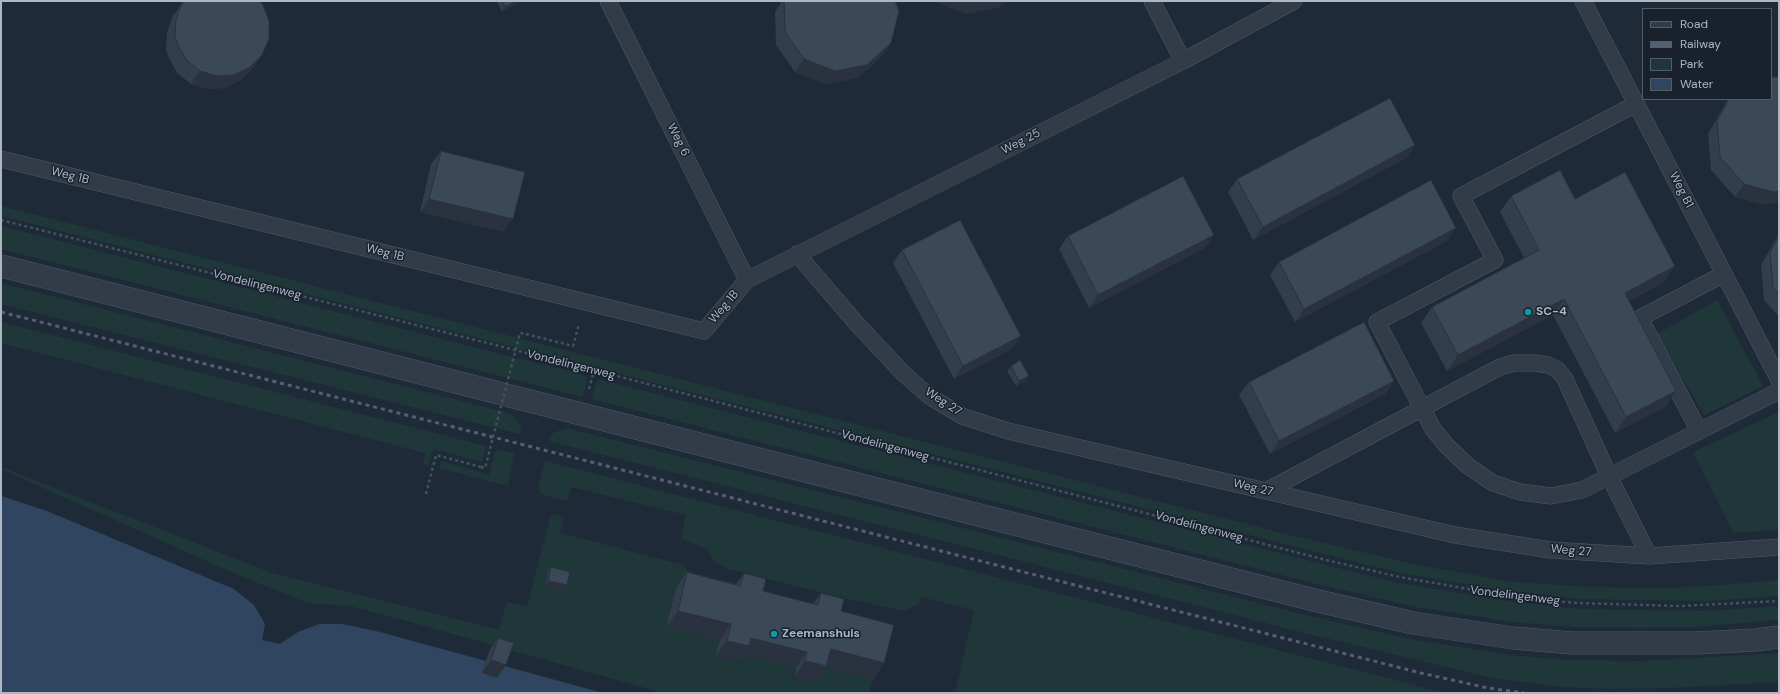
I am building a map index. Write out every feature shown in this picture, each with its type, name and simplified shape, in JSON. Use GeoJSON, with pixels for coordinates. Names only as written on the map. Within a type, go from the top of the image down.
{"type":"FeatureCollection","features":[{"type":"Feature","properties":{"kind":"street"},"geometry":{"type":"LineString","coordinates":[[1,266],[1321,602],[1413,623],[1513,638],[1572,643],[1696,643],[1756,640],[1779,637]]}},
{"type":"Feature","properties":{"kind":"lane","name":"Weg 6"},"geometry":{"type":"LineString","coordinates":[[608,1],[747,280]]}},
{"type":"Feature","properties":{"kind":"lane"},"geometry":{"type":"LineString","coordinates":[[1152,1],[1183,61]]}},
{"type":"Feature","properties":{"kind":"lane","name":"Weg 25"},"geometry":{"type":"LineString","coordinates":[[747,280],[1183,61],[1294,1]]}},
{"type":"Feature","properties":{"kind":"lane","name":"Weg B1"},"geometry":{"type":"LineString","coordinates":[[1583,1],[1779,380]]}},
{"type":"Feature","properties":{"kind":"lane"},"geometry":{"type":"LineString","coordinates":[[1636,104],[1461,196],[1495,260],[1377,322],[1433,429],[1447,446],[1468,466],[1493,483],[1520,492],[1550,496],[1582,490],[1779,391]]}},
{"type":"Feature","properties":{"kind":"lane","name":"Weg 1B"},"geometry":{"type":"LineString","coordinates":[[1,159],[704,331],[747,280]]}},
{"type":"Feature","properties":{"kind":"lane","name":"Weg 27"},"geometry":{"type":"LineString","coordinates":[[797,254],[857,324],[902,372],[929,396],[962,416],[1008,431],[1455,535],[1551,550],[1649,556],[1779,547]]}},
{"type":"Feature","properties":{"kind":"lane"},"geometry":{"type":"LineString","coordinates":[[1699,431],[1640,318],[1724,274]]}},
{"type":"Feature","properties":{"kind":"lane"},"geometry":{"type":"LineString","coordinates":[[1266,491],[1500,367],[1514,362],[1548,365],[1558,370],[1565,379],[1649,556]]}},
{"type":"Feature","properties":{"kind":"path","name":"Vondelingenweg"},"geometry":{"type":"LineString","coordinates":[[1,220],[586,368],[1326,560],[1400,577],[1520,598],[1578,603],[1680,606],[1779,601]]}},
{"type":"Feature","properties":{"kind":"path"},"geometry":{"type":"LineString","coordinates":[[426,494],[436,455],[485,468],[520,333],[573,346],[578,330]]}},
{"type":"Feature","properties":{"kind":"green space"},"geometry":{"type":"Polygon","coordinates":[[[1,206],[1290,535],[1422,566],[1515,582],[1588,587],[1661,588],[1709,586],[1779,580],[1779,596],[1706,601],[1578,599],[1502,590],[1401,573],[1,216],[1,206]]]}},
{"type":"Feature","properties":{"kind":"green space"},"geometry":{"type":"Polygon","coordinates":[[[1,226],[587,376],[584,393],[582,397],[1,249],[1,226]]]}},
{"type":"Feature","properties":{"kind":"green space"},"geometry":{"type":"Polygon","coordinates":[[[1,283],[512,414],[522,428],[520,434],[1,304],[1,283]]]}},
{"type":"Feature","properties":{"kind":"green space"},"geometry":{"type":"Polygon","coordinates":[[[1717,300],[1763,386],[1704,415],[1657,334],[1717,300]]]}},
{"type":"Feature","properties":{"kind":"green space"},"geometry":{"type":"Polygon","coordinates":[[[1,322],[486,446],[482,462],[433,449],[428,465],[423,464],[425,453],[1,343],[1,322]]]}},
{"type":"Feature","properties":{"kind":"green space"},"geometry":{"type":"Polygon","coordinates":[[[598,379],[1399,583],[1500,600],[1577,609],[1706,611],[1779,606],[1779,620],[1695,627],[1573,627],[1514,622],[1416,607],[1317,584],[591,399],[598,379]]]}},
{"type":"Feature","properties":{"kind":"green space"},"geometry":{"type":"Polygon","coordinates":[[[1777,413],[1779,417],[1779,530],[1733,533],[1693,452],[1777,413]]]}},
{"type":"Feature","properties":{"kind":"green space"},"geometry":{"type":"Polygon","coordinates":[[[567,428],[1310,616],[1409,639],[1511,655],[1569,660],[1642,661],[1779,653],[1779,682],[1667,688],[1611,689],[1562,687],[1492,678],[1313,635],[549,441],[550,436],[555,432],[567,428]]]}},
{"type":"Feature","properties":{"kind":"green space"},"geometry":{"type":"Polygon","coordinates":[[[496,449],[514,453],[508,486],[439,468],[441,461],[489,475],[496,449]]]}},
{"type":"Feature","properties":{"kind":"green space"},"geometry":{"type":"Polygon","coordinates":[[[545,461],[1447,693],[955,693],[974,610],[921,597],[919,604],[905,611],[843,598],[729,569],[716,563],[706,548],[681,539],[686,515],[571,487],[567,501],[541,494],[538,487],[545,461]]]}},
{"type":"Feature","properties":{"kind":"green space"},"geometry":{"type":"Polygon","coordinates":[[[1,467],[275,574],[499,630],[507,602],[527,606],[551,514],[564,517],[560,533],[684,565],[688,573],[682,583],[676,588],[666,627],[720,640],[716,657],[739,663],[739,654],[796,668],[792,677],[815,682],[820,665],[873,679],[869,693],[663,693],[350,606],[308,603],[240,576],[1,469],[1,467]]]}},
{"type":"Feature","properties":{"kind":"water"},"geometry":{"type":"Polygon","coordinates":[[[1,496],[47,511],[234,589],[254,605],[265,624],[262,640],[280,644],[298,632],[319,624],[343,624],[380,632],[603,693],[1,693],[1,496]]]}},
{"type":"Feature","properties":{"kind":"building"},"geometry":{"type":"Polygon","coordinates":[[[185,1],[260,1],[269,21],[269,39],[262,55],[250,67],[234,75],[217,76],[200,71],[186,60],[175,37],[176,19],[182,3],[185,1]]]}},
{"type":"Feature","properties":{"kind":"building"},"geometry":{"type":"Polygon","coordinates":[[[502,1],[516,1],[505,7],[502,1]]]}},
{"type":"Feature","properties":{"kind":"building"},"geometry":{"type":"Polygon","coordinates":[[[784,1],[895,1],[899,11],[891,43],[867,65],[835,71],[804,59],[785,32],[784,1]]]}},
{"type":"Feature","properties":{"kind":"building"},"geometry":{"type":"Polygon","coordinates":[[[1772,77],[1779,77],[1779,191],[1774,192],[1744,184],[1720,157],[1717,121],[1728,100],[1772,100],[1772,77]]]}},
{"type":"Feature","properties":{"kind":"building"},"geometry":{"type":"Polygon","coordinates":[[[1390,98],[1415,145],[1263,227],[1237,179],[1390,98]]]}},
{"type":"Feature","properties":{"kind":"building"},"geometry":{"type":"Polygon","coordinates":[[[441,151],[525,172],[513,219],[429,199],[441,151]]]}},
{"type":"Feature","properties":{"kind":"building","name":"SC-4"},"geometry":{"type":"Polygon","coordinates":[[[1560,170],[1575,199],[1625,172],[1675,266],[1625,293],[1676,391],[1626,417],[1564,299],[1458,355],[1432,307],[1539,250],[1511,196],[1560,170]]]}},
{"type":"Feature","properties":{"kind":"building"},"geometry":{"type":"Polygon","coordinates":[[[1183,176],[1214,235],[1098,295],[1068,236],[1183,176]]]}},
{"type":"Feature","properties":{"kind":"building"},"geometry":{"type":"Polygon","coordinates":[[[1431,180],[1456,228],[1304,309],[1279,262],[1431,180]]]}},
{"type":"Feature","properties":{"kind":"building"},"geometry":{"type":"Polygon","coordinates":[[[960,220],[1021,336],[963,366],[902,250],[960,220]]]}},
{"type":"Feature","properties":{"kind":"building"},"geometry":{"type":"Polygon","coordinates":[[[1779,236],[1779,294],[1773,287],[1770,252],[1779,236]]]}},
{"type":"Feature","properties":{"kind":"building"},"geometry":{"type":"Polygon","coordinates":[[[1364,322],[1394,381],[1279,441],[1249,382],[1364,322]]]}},
{"type":"Feature","properties":{"kind":"building"},"geometry":{"type":"Polygon","coordinates":[[[1020,360],[1029,376],[1019,381],[1011,366],[1020,360]]]}},
{"type":"Feature","properties":{"kind":"building"},"geometry":{"type":"Polygon","coordinates":[[[551,567],[570,572],[567,585],[548,581],[551,567]]]}},
{"type":"Feature","properties":{"kind":"building","name":"Zeemanshuis"},"geometry":{"type":"Polygon","coordinates":[[[687,572],[740,586],[744,573],[766,579],[763,591],[818,605],[821,593],[844,599],[841,611],[894,625],[884,663],[831,649],[826,666],[805,661],[807,652],[751,638],[749,646],[727,641],[731,624],[678,611],[687,572]]]}},
{"type":"Feature","properties":{"kind":"building"},"geometry":{"type":"Polygon","coordinates":[[[498,638],[514,643],[506,665],[491,660],[498,638]]]}},
{"type":"Feature","properties":{"kind":"railway"},"geometry":{"type":"LineString","coordinates":[[1,312],[1421,673],[1488,688],[1524,693]]}},
{"type":"Feature","properties":{"kind":"place","name":"SC-4"},"geometry":{"type":"Point","coordinates":[1528,312]}},
{"type":"Feature","properties":{"kind":"place","name":"Zeemanshuis"},"geometry":{"type":"Point","coordinates":[774,634]}}]}
